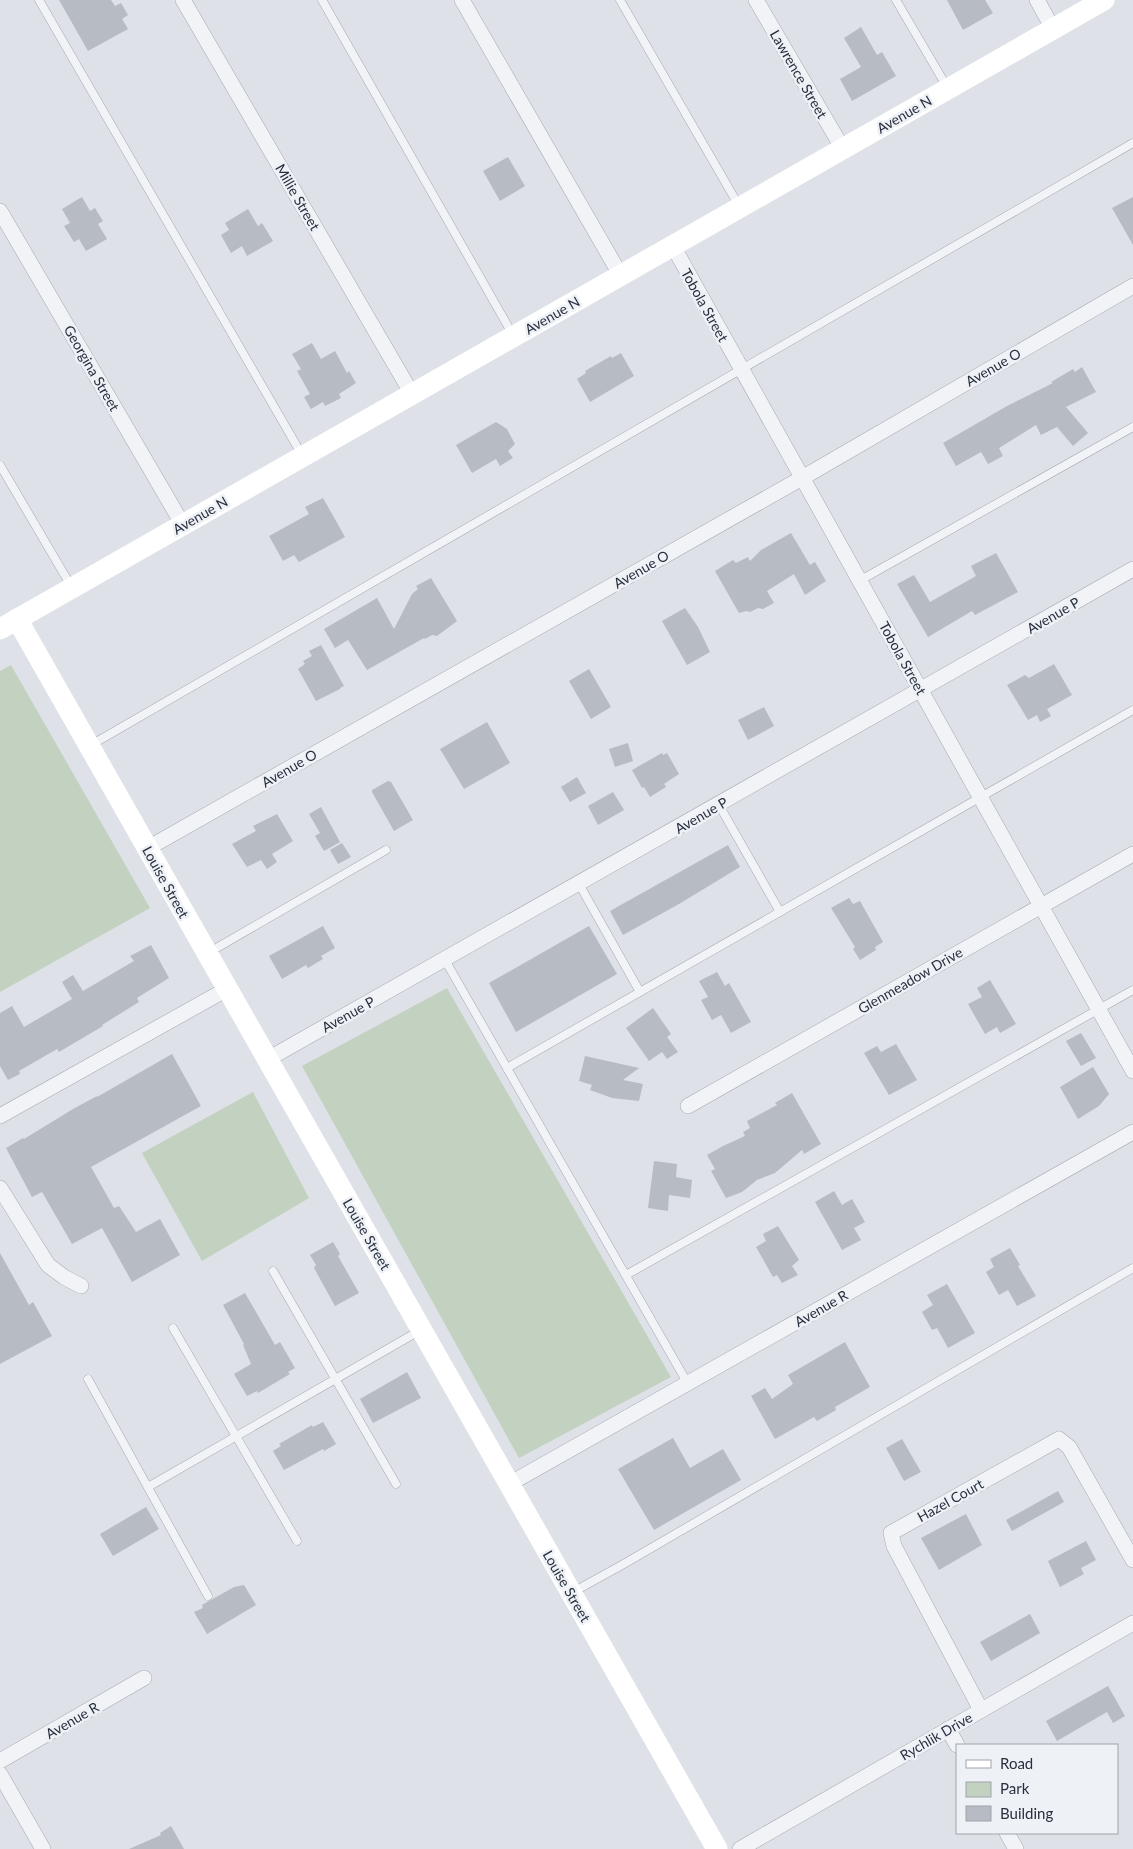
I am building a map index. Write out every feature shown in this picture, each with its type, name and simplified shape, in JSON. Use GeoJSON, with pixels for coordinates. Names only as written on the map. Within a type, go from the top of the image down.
{"type":"FeatureCollection","features":[{"type":"Feature","properties":{"kind":"street","name":"Millie Street"},"geometry":{"type":"LineString","coordinates":[[183,0],[412,394]]}},
{"type":"Feature","properties":{"kind":"street"},"geometry":{"type":"LineString","coordinates":[[462,0],[621,276]]}},
{"type":"Feature","properties":{"kind":"street","name":"Lawrence Street"},"geometry":{"type":"LineString","coordinates":[[756,0],[843,149]]}},
{"type":"Feature","properties":{"kind":"street"},"geometry":{"type":"LineString","coordinates":[[1037,0],[1054,29]]}},
{"type":"Feature","properties":{"kind":"street","name":"Avenue N"},"geometry":{"type":"LineString","coordinates":[[9,624],[1104,0]]}},
{"type":"Feature","properties":{"kind":"street","name":"Georgina Street"},"geometry":{"type":"LineString","coordinates":[[0,211],[183,525]]}},
{"type":"Feature","properties":{"kind":"street","name":"Tobola Street"},"geometry":{"type":"LineString","coordinates":[[673,246],[1133,1070]]}},
{"type":"Feature","properties":{"kind":"street","name":"Avenue O"},"geometry":{"type":"LineString","coordinates":[[148,848],[802,478],[1133,286]]}},
{"type":"Feature","properties":{"kind":"street","name":"Avenue P"},"geometry":{"type":"LineString","coordinates":[[268,1059],[1133,569]]}},
{"type":"Feature","properties":{"kind":"street","name":"Louise Street"},"geometry":{"type":"LineString","coordinates":[[9,624],[89,746],[148,848],[206,954],[268,1059],[717,1849]]}},
{"type":"Feature","properties":{"kind":"street","name":"Glenmeadow Drive"},"geometry":{"type":"LineString","coordinates":[[688,1106],[1133,854]]}},
{"type":"Feature","properties":{"kind":"street"},"geometry":{"type":"LineString","coordinates":[[0,1116],[227,989]]}},
{"type":"Feature","properties":{"kind":"street","name":"Avenue R"},"geometry":{"type":"LineString","coordinates":[[509,1484],[1133,1132]]}},
{"type":"Feature","properties":{"kind":"street"},"geometry":{"type":"LineString","coordinates":[[1,1193],[48,1265],[64,1278],[81,1286]]}},
{"type":"Feature","properties":{"kind":"street","name":"Hazel Court"},"geometry":{"type":"LineString","coordinates":[[981,1710],[894,1546],[891,1533],[1059,1439],[1069,1447],[1133,1560]]}},
{"type":"Feature","properties":{"kind":"street","name":"Rychlik Drive"},"geometry":{"type":"LineString","coordinates":[[740,1849],[1133,1623]]}},
{"type":"Feature","properties":{"kind":"street","name":"Avenue R"},"geometry":{"type":"LineString","coordinates":[[0,1761],[144,1678]]}},
{"type":"Feature","properties":{"kind":"street"},"geometry":{"type":"LineString","coordinates":[[948,1729],[956,1744]]}},
{"type":"Feature","properties":{"kind":"street"},"geometry":{"type":"LineString","coordinates":[[0,1774],[43,1849]]}},
{"type":"Feature","properties":{"kind":"street"},"geometry":{"type":"LineString","coordinates":[[1008,1834],[1016,1849]]}},
{"type":"Feature","properties":{"kind":"lane"},"geometry":{"type":"LineString","coordinates":[[39,0],[303,456]]}},
{"type":"Feature","properties":{"kind":"lane"},"geometry":{"type":"LineString","coordinates":[[322,0],[514,336]]}},
{"type":"Feature","properties":{"kind":"lane"},"geometry":{"type":"LineString","coordinates":[[620,0],[740,207]]}},
{"type":"Feature","properties":{"kind":"lane"},"geometry":{"type":"LineString","coordinates":[[896,0],[948,89]]}},
{"type":"Feature","properties":{"kind":"lane"},"geometry":{"type":"LineString","coordinates":[[89,746],[1133,143]]}},
{"type":"Feature","properties":{"kind":"lane"},"geometry":{"type":"LineString","coordinates":[[859,581],[1133,427]]}},
{"type":"Feature","properties":{"kind":"lane"},"geometry":{"type":"LineString","coordinates":[[0,465],[73,588]]}},
{"type":"Feature","properties":{"kind":"lane"},"geometry":{"type":"LineString","coordinates":[[507,1068],[1133,710]]}},
{"type":"Feature","properties":{"kind":"lane"},"geometry":{"type":"LineString","coordinates":[[719,804],[780,912]]}},
{"type":"Feature","properties":{"kind":"lane"},"geometry":{"type":"LineString","coordinates":[[206,954],[386,850]]}},
{"type":"Feature","properties":{"kind":"lane"},"geometry":{"type":"LineString","coordinates":[[579,884],[640,992]]}},
{"type":"Feature","properties":{"kind":"lane"},"geometry":{"type":"LineString","coordinates":[[445,960],[688,1384]]}},
{"type":"Feature","properties":{"kind":"lane"},"geometry":{"type":"LineString","coordinates":[[626,1275],[1133,990]]}},
{"type":"Feature","properties":{"kind":"lane"},"geometry":{"type":"LineString","coordinates":[[571,1593],[1133,1268]]}},
{"type":"Feature","properties":{"kind":"lane"},"geometry":{"type":"LineString","coordinates":[[273,1271],[396,1484]]}},
{"type":"Feature","properties":{"kind":"lane"},"geometry":{"type":"LineString","coordinates":[[173,1328],[297,1542]]}},
{"type":"Feature","properties":{"kind":"lane"},"geometry":{"type":"LineString","coordinates":[[148,1487],[421,1330]]}},
{"type":"Feature","properties":{"kind":"lane"},"geometry":{"type":"LineString","coordinates":[[88,1379],[208,1596]]}},
{"type":"Feature","properties":{"kind":"green space"},"geometry":{"type":"Polygon","coordinates":[[[11,665],[150,908],[0,992],[0,671],[11,665]]]}},
{"type":"Feature","properties":{"kind":"green space"},"geometry":{"type":"Polygon","coordinates":[[[447,988],[671,1377],[519,1458],[302,1066],[447,988]]]}},
{"type":"Feature","properties":{"kind":"green space"},"geometry":{"type":"Polygon","coordinates":[[[253,1092],[309,1198],[202,1261],[142,1153],[253,1092]]]}},
{"type":"Feature","properties":{"kind":"building"},"geometry":{"type":"Polygon","coordinates":[[[59,0],[111,0],[115,6],[121,3],[128,15],[122,19],[128,29],[88,51],[59,0]]]}},
{"type":"Feature","properties":{"kind":"building"},"geometry":{"type":"Polygon","coordinates":[[[947,0],[985,0],[993,13],[963,30],[947,0]]]}},
{"type":"Feature","properties":{"kind":"building"},"geometry":{"type":"Polygon","coordinates":[[[861,27],[877,55],[882,52],[896,76],[852,101],[840,79],[861,67],[844,38],[861,27]]]}},
{"type":"Feature","properties":{"kind":"building"},"geometry":{"type":"Polygon","coordinates":[[[508,157],[525,186],[500,201],[483,171],[508,157]]]}},
{"type":"Feature","properties":{"kind":"building"},"geometry":{"type":"Polygon","coordinates":[[[82,197],[90,211],[95,208],[103,221],[98,224],[107,239],[86,251],[79,239],[74,242],[64,226],[70,223],[62,209],[82,197]]]}},
{"type":"Feature","properties":{"kind":"building"},"geometry":{"type":"Polygon","coordinates":[[[1133,197],[1133,245],[1112,208],[1133,197]]]}},
{"type":"Feature","properties":{"kind":"building"},"geometry":{"type":"Polygon","coordinates":[[[248,209],[258,226],[262,223],[273,241],[247,256],[242,246],[231,253],[221,235],[229,230],[225,223],[248,209]]]}},
{"type":"Feature","properties":{"kind":"building"},"geometry":{"type":"Polygon","coordinates":[[[312,343],[321,359],[335,351],[347,373],[349,371],[356,383],[339,394],[341,398],[325,406],[323,402],[311,409],[304,397],[310,394],[297,371],[301,369],[292,354],[312,343]]]}},
{"type":"Feature","properties":{"kind":"building"},"geometry":{"type":"Polygon","coordinates":[[[621,353],[634,376],[590,402],[577,379],[586,373],[585,371],[611,356],[612,358],[621,353]]]}},
{"type":"Feature","properties":{"kind":"building"},"geometry":{"type":"Polygon","coordinates":[[[1082,367],[1096,392],[1066,407],[1088,433],[1073,446],[1057,427],[1041,435],[1036,425],[999,448],[1003,456],[988,464],[981,452],[956,466],[943,443],[1007,406],[1053,383],[1051,382],[1073,369],[1075,372],[1082,367]]]}},
{"type":"Feature","properties":{"kind":"building"},"geometry":{"type":"Polygon","coordinates":[[[496,422],[507,429],[515,444],[508,451],[513,458],[500,466],[496,459],[472,473],[456,445],[496,422]]]}},
{"type":"Feature","properties":{"kind":"building"},"geometry":{"type":"Polygon","coordinates":[[[323,498],[345,537],[299,562],[294,555],[283,561],[269,536],[309,514],[305,507],[323,498]]]}},
{"type":"Feature","properties":{"kind":"building"},"geometry":{"type":"Polygon","coordinates":[[[791,533],[810,565],[815,562],[826,581],[805,595],[794,574],[767,591],[774,603],[763,609],[758,608],[750,612],[739,613],[715,571],[733,560],[736,563],[748,557],[750,561],[761,550],[791,533]]]}},
{"type":"Feature","properties":{"kind":"building"},"geometry":{"type":"Polygon","coordinates":[[[996,553],[1018,592],[975,615],[972,611],[928,637],[897,584],[914,575],[930,602],[976,576],[971,566],[996,553]]]}},
{"type":"Feature","properties":{"kind":"building"},"geometry":{"type":"Polygon","coordinates":[[[431,578],[457,621],[437,636],[432,635],[424,638],[367,670],[348,640],[335,648],[324,629],[377,598],[394,629],[412,594],[418,589],[416,586],[431,578]]]}},
{"type":"Feature","properties":{"kind":"building"},"geometry":{"type":"Polygon","coordinates":[[[685,608],[698,627],[710,652],[687,665],[662,621],[685,608]]]}},
{"type":"Feature","properties":{"kind":"building"},"geometry":{"type":"Polygon","coordinates":[[[321,645],[344,686],[316,701],[298,669],[305,664],[303,661],[312,656],[309,651],[321,645]]]}},
{"type":"Feature","properties":{"kind":"building"},"geometry":{"type":"Polygon","coordinates":[[[1054,664],[1072,695],[1047,709],[1051,716],[1040,722],[1037,715],[1028,720],[1007,685],[1025,675],[1029,678],[1054,664]]]}},
{"type":"Feature","properties":{"kind":"building"},"geometry":{"type":"Polygon","coordinates":[[[589,669],[611,707],[591,719],[569,681],[589,669]]]}},
{"type":"Feature","properties":{"kind":"building"},"geometry":{"type":"Polygon","coordinates":[[[764,707],[774,726],[748,740],[738,720],[764,707]]]}},
{"type":"Feature","properties":{"kind":"building"},"geometry":{"type":"Polygon","coordinates":[[[487,722],[510,763],[464,789],[440,749],[487,722]]]}},
{"type":"Feature","properties":{"kind":"building"},"geometry":{"type":"Polygon","coordinates":[[[628,743],[633,761],[615,767],[609,749],[628,743]]]}},
{"type":"Feature","properties":{"kind":"building"},"geometry":{"type":"Polygon","coordinates":[[[662,753],[663,755],[667,753],[679,774],[664,784],[666,787],[650,797],[644,787],[642,788],[632,770],[662,753]]]}},
{"type":"Feature","properties":{"kind":"building"},"geometry":{"type":"Polygon","coordinates":[[[577,777],[586,793],[570,802],[561,787],[577,777]]]}},
{"type":"Feature","properties":{"kind":"building"},"geometry":{"type":"Polygon","coordinates":[[[388,781],[391,782],[413,820],[394,831],[372,792],[372,790],[388,781]]]}},
{"type":"Feature","properties":{"kind":"building"},"geometry":{"type":"Polygon","coordinates":[[[613,792],[624,810],[598,825],[588,806],[613,792]]]}},
{"type":"Feature","properties":{"kind":"building"},"geometry":{"type":"Polygon","coordinates":[[[321,807],[340,842],[324,851],[315,836],[320,833],[309,814],[321,807]]]}},
{"type":"Feature","properties":{"kind":"building"},"geometry":{"type":"Polygon","coordinates":[[[277,814],[293,841],[272,854],[277,862],[267,869],[261,860],[247,867],[232,844],[256,831],[253,826],[277,814]]]}},
{"type":"Feature","properties":{"kind":"building"},"geometry":{"type":"Polygon","coordinates":[[[342,843],[351,857],[338,864],[330,850],[342,843]]]}},
{"type":"Feature","properties":{"kind":"building"},"geometry":{"type":"Polygon","coordinates":[[[728,845],[740,867],[623,935],[610,911],[728,845]]]}},
{"type":"Feature","properties":{"kind":"building"},"geometry":{"type":"Polygon","coordinates":[[[849,898],[853,904],[860,901],[883,942],[875,947],[876,950],[860,960],[853,949],[855,947],[831,908],[849,898]]]}},
{"type":"Feature","properties":{"kind":"building"},"geometry":{"type":"Polygon","coordinates":[[[323,926],[335,948],[321,956],[323,959],[308,968],[306,965],[282,979],[269,956],[323,926]]]}},
{"type":"Feature","properties":{"kind":"building"},"geometry":{"type":"Polygon","coordinates":[[[589,926],[617,974],[516,1032],[489,983],[589,926]]]}},
{"type":"Feature","properties":{"kind":"building"},"geometry":{"type":"Polygon","coordinates":[[[151,945],[169,978],[137,998],[139,1002],[103,1026],[59,1052],[57,1049],[19,1071],[20,1074],[8,1080],[0,1066],[0,1013],[12,1006],[24,1027],[72,999],[62,982],[73,975],[83,991],[134,961],[130,956],[151,945]]]}},
{"type":"Feature","properties":{"kind":"building"},"geometry":{"type":"Polygon","coordinates":[[[717,972],[725,986],[729,983],[751,1022],[731,1033],[721,1015],[712,1020],[701,1000],[708,997],[699,981],[717,972]]]}},
{"type":"Feature","properties":{"kind":"building"},"geometry":{"type":"Polygon","coordinates":[[[990,980],[1016,1024],[1000,1033],[997,1027],[985,1034],[968,1004],[982,997],[977,988],[990,980]]]}},
{"type":"Feature","properties":{"kind":"building"},"geometry":{"type":"Polygon","coordinates":[[[653,1008],[671,1034],[667,1037],[678,1052],[667,1059],[662,1052],[649,1061],[626,1028],[653,1008]]]}},
{"type":"Feature","properties":{"kind":"building"},"geometry":{"type":"Polygon","coordinates":[[[1081,1033],[1096,1058],[1081,1066],[1066,1041],[1081,1033]]]}},
{"type":"Feature","properties":{"kind":"building"},"geometry":{"type":"Polygon","coordinates":[[[896,1044],[917,1080],[889,1095],[864,1053],[877,1046],[881,1052],[896,1044]]]}},
{"type":"Feature","properties":{"kind":"building"},"geometry":{"type":"Polygon","coordinates":[[[172,1054],[201,1106],[91,1167],[114,1208],[119,1206],[136,1232],[160,1219],[180,1255],[132,1282],[102,1228],[72,1244],[42,1192],[32,1197],[6,1148],[172,1054]]]}},
{"type":"Feature","properties":{"kind":"building"},"geometry":{"type":"Polygon","coordinates":[[[585,1056],[639,1068],[623,1080],[643,1084],[639,1101],[612,1098],[590,1090],[592,1085],[579,1081],[585,1056]]]}},
{"type":"Feature","properties":{"kind":"building"},"geometry":{"type":"Polygon","coordinates":[[[1093,1067],[1109,1094],[1099,1106],[1078,1119],[1060,1087],[1093,1067]]]}},
{"type":"Feature","properties":{"kind":"building"},"geometry":{"type":"Polygon","coordinates":[[[792,1093],[821,1144],[804,1154],[802,1150],[775,1173],[757,1180],[742,1192],[726,1198],[711,1171],[715,1169],[707,1155],[745,1136],[743,1132],[750,1128],[747,1121],[777,1105],[775,1103],[792,1093]]]}},
{"type":"Feature","properties":{"kind":"building"},"geometry":{"type":"Polygon","coordinates":[[[654,1161],[677,1164],[676,1177],[692,1180],[690,1198],[669,1195],[668,1211],[648,1208],[654,1161]]]}},
{"type":"Feature","properties":{"kind":"building"},"geometry":{"type":"Polygon","coordinates":[[[834,1191],[842,1205],[852,1199],[865,1222],[854,1228],[861,1240],[842,1250],[815,1202],[834,1191]]]}},
{"type":"Feature","properties":{"kind":"building"},"geometry":{"type":"Polygon","coordinates":[[[778,1226],[799,1260],[792,1266],[798,1275],[782,1283],[777,1275],[773,1277],[756,1247],[766,1241],[763,1234],[778,1226]]]}},
{"type":"Feature","properties":{"kind":"building"},"geometry":{"type":"Polygon","coordinates":[[[333,1242],[340,1254],[338,1256],[359,1293],[335,1306],[314,1268],[316,1265],[310,1255],[333,1242]]]}},
{"type":"Feature","properties":{"kind":"building"},"geometry":{"type":"Polygon","coordinates":[[[1010,1248],[1020,1265],[1018,1266],[1036,1296],[1017,1306],[1008,1290],[999,1295],[986,1272],[994,1267],[990,1259],[1010,1248]]]}},
{"type":"Feature","properties":{"kind":"building"},"geometry":{"type":"Polygon","coordinates":[[[0,1253],[29,1305],[33,1302],[52,1336],[0,1364],[0,1253]]]}},
{"type":"Feature","properties":{"kind":"building"},"geometry":{"type":"Polygon","coordinates":[[[947,1284],[975,1333],[948,1348],[937,1328],[932,1330],[922,1312],[933,1305],[927,1295],[947,1284]]]}},
{"type":"Feature","properties":{"kind":"building"},"geometry":{"type":"Polygon","coordinates":[[[245,1293],[275,1345],[280,1342],[295,1368],[288,1372],[290,1374],[258,1393],[257,1391],[247,1396],[234,1374],[251,1364],[244,1344],[223,1305],[245,1293]]]}},
{"type":"Feature","properties":{"kind":"building"},"geometry":{"type":"Polygon","coordinates":[[[845,1342],[870,1387],[835,1407],[836,1410],[817,1421],[814,1417],[775,1439],[751,1396],[765,1388],[772,1399],[793,1384],[788,1375],[845,1342]]]}},
{"type":"Feature","properties":{"kind":"building"},"geometry":{"type":"Polygon","coordinates":[[[407,1372],[421,1398],[373,1423],[360,1399],[407,1372]]]}},
{"type":"Feature","properties":{"kind":"building"},"geometry":{"type":"Polygon","coordinates":[[[323,1422],[336,1444],[284,1470],[273,1451],[281,1446],[279,1444],[312,1425],[313,1427],[323,1422]]]}},
{"type":"Feature","properties":{"kind":"building"},"geometry":{"type":"Polygon","coordinates":[[[673,1438],[690,1468],[723,1449],[741,1480],[654,1530],[618,1469],[673,1438]]]}},
{"type":"Feature","properties":{"kind":"building"},"geometry":{"type":"Polygon","coordinates":[[[902,1439],[921,1472],[904,1481],[886,1448],[902,1439]]]}},
{"type":"Feature","properties":{"kind":"building"},"geometry":{"type":"Polygon","coordinates":[[[1058,1491],[1064,1502],[1012,1531],[1006,1520],[1058,1491]]]}},
{"type":"Feature","properties":{"kind":"building"},"geometry":{"type":"Polygon","coordinates":[[[146,1507],[159,1529],[113,1556],[100,1534],[146,1507]]]}},
{"type":"Feature","properties":{"kind":"building"},"geometry":{"type":"Polygon","coordinates":[[[966,1514],[982,1545],[939,1570],[921,1538],[966,1514]]]}},
{"type":"Feature","properties":{"kind":"building"},"geometry":{"type":"Polygon","coordinates":[[[1086,1541],[1096,1560],[1081,1568],[1084,1574],[1060,1587],[1048,1561],[1086,1541]]]}},
{"type":"Feature","properties":{"kind":"building"},"geometry":{"type":"Polygon","coordinates":[[[244,1585],[256,1605],[207,1634],[194,1612],[203,1608],[202,1605],[234,1587],[244,1585]]]}},
{"type":"Feature","properties":{"kind":"building"},"geometry":{"type":"Polygon","coordinates":[[[1030,1614],[1040,1633],[991,1661],[980,1642],[1030,1614]]]}},
{"type":"Feature","properties":{"kind":"building"},"geometry":{"type":"Polygon","coordinates":[[[1108,1686],[1125,1716],[1113,1723],[1107,1712],[1057,1741],[1046,1721],[1108,1686]]]}},
{"type":"Feature","properties":{"kind":"building"},"geometry":{"type":"Polygon","coordinates":[[[171,1826],[184,1849],[129,1849],[161,1835],[160,1833],[171,1826]]]}}]}
